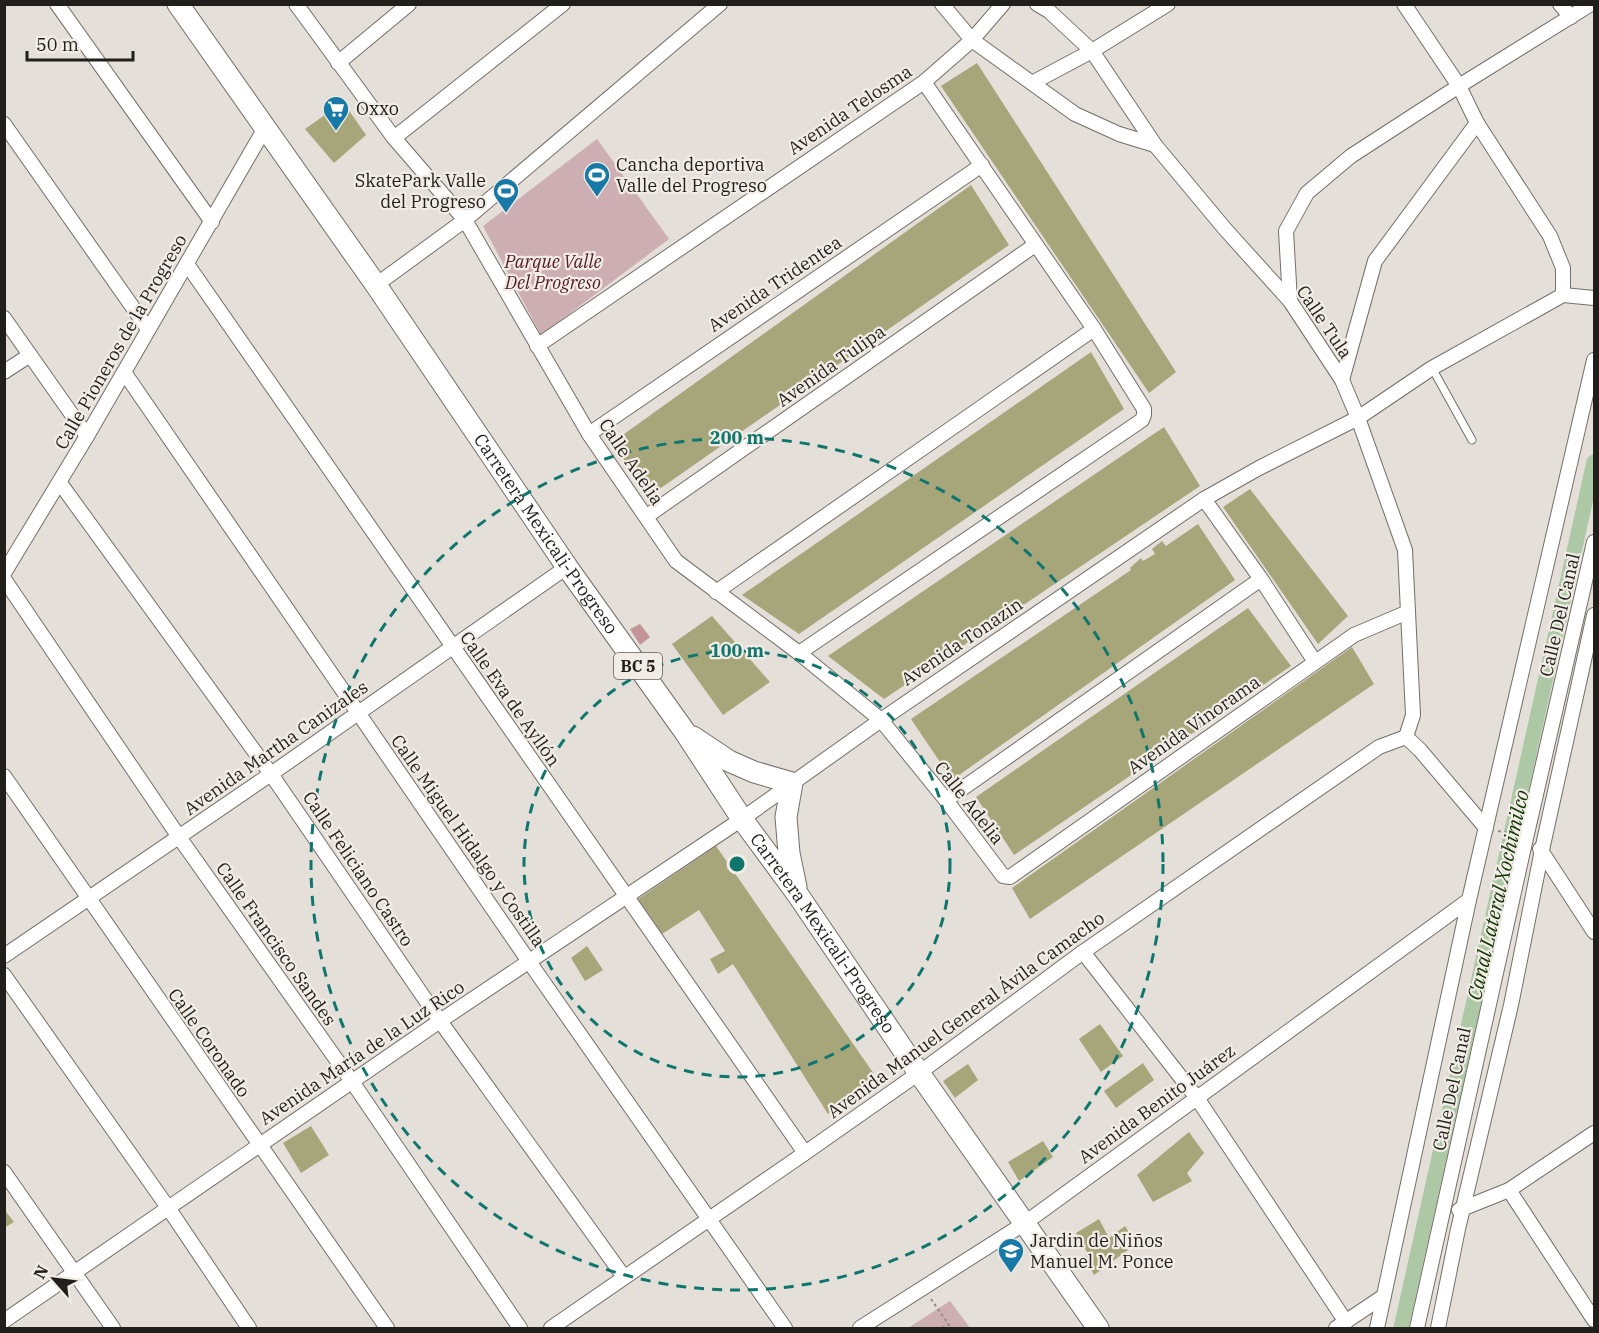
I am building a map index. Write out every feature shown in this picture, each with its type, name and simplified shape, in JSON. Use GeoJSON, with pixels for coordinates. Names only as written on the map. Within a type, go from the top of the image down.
{"type":"FeatureCollection","features":[{"type":"Feature","properties":{"kind":"main road","name":"Carretera Mexicali-Progreso"},"geometry":{"type":"LineString","coordinates":[[178,4],[376,285],[567,567],[685,732],[742,819],[798,895],[1098,1329]]}},
{"type":"Feature","properties":{"kind":"main road"},"geometry":{"type":"LineString","coordinates":[[685,732],[729,761],[754,772],[792,783],[786,817],[789,853],[798,895]]}},
{"type":"Feature","properties":{"kind":"street"},"geometry":{"type":"LineString","coordinates":[[57,4],[212,222]]}},
{"type":"Feature","properties":{"kind":"street","name":"Calle Adelia"},"geometry":{"type":"LineString","coordinates":[[296,4],[394,138],[465,220],[590,434],[676,561],[799,653],[880,720],[946,800],[1003,876],[1007,878]]}},
{"type":"Feature","properties":{"kind":"street"},"geometry":{"type":"LineString","coordinates":[[338,63],[408,4]]}},
{"type":"Feature","properties":{"kind":"street"},"geometry":{"type":"LineString","coordinates":[[394,138],[563,4]]}},
{"type":"Feature","properties":{"kind":"street"},"geometry":{"type":"LineString","coordinates":[[376,285],[465,220],[720,4]]}},
{"type":"Feature","properties":{"kind":"street"},"geometry":{"type":"LineString","coordinates":[[942,4],[972,40],[1075,114],[1119,134],[1155,145]]}},
{"type":"Feature","properties":{"kind":"street","name":"Avenida Telosma"},"geometry":{"type":"LineString","coordinates":[[537,346],[924,82],[972,40],[1003,4]]}},
{"type":"Feature","properties":{"kind":"street","name":"Calle Tula"},"geometry":{"type":"LineString","coordinates":[[1037,4],[1049,11],[1092,51],[1155,145],[1225,229],[1290,301],[1342,380],[1405,550],[1413,715],[1406,737]]}},
{"type":"Feature","properties":{"kind":"street"},"geometry":{"type":"LineString","coordinates":[[1032,83],[1092,51],[1168,4]]}},
{"type":"Feature","properties":{"kind":"street"},"geometry":{"type":"LineString","coordinates":[[1404,4],[1550,236],[1563,268],[1563,295],[1594,298]]}},
{"type":"Feature","properties":{"kind":"street"},"geometry":{"type":"LineString","coordinates":[[1560,4],[1571,17]]}},
{"type":"Feature","properties":{"kind":"street"},"geometry":{"type":"LineString","coordinates":[[1290,301],[1286,231],[1307,193],[1352,156],[1591,4]]}},
{"type":"Feature","properties":{"kind":"street"},"geometry":{"type":"LineString","coordinates":[[799,653],[1132,427],[1144,416],[1144,409],[1094,329],[924,82]]}},
{"type":"Feature","properties":{"kind":"street"},"geometry":{"type":"LineString","coordinates":[[1342,380],[1375,261],[1477,123]]}},
{"type":"Feature","properties":{"kind":"street"},"geometry":{"type":"LineString","coordinates":[[4,124],[148,329]]}},
{"type":"Feature","properties":{"kind":"street","name":"Calle Pioneros de la Progreso"},"geometry":{"type":"LineString","coordinates":[[4,573],[60,483],[265,128]]}},
{"type":"Feature","properties":{"kind":"street","name":"Avenida Tridentea"},"geometry":{"type":"LineString","coordinates":[[590,434],[982,165]]}},
{"type":"Feature","properties":{"kind":"street","name":"Avenida Tulipa"},"geometry":{"type":"LineString","coordinates":[[647,516],[1035,245]]}},
{"type":"Feature","properties":{"kind":"street","name":"Calle Eva de Ayllón"},"geometry":{"type":"LineString","coordinates":[[187,264],[805,1153]]}},
{"type":"Feature","properties":{"kind":"street","name":"Avenida Tonazin"},"geometry":{"type":"LineString","coordinates":[[742,819],[880,720],[1204,499],[1259,468],[1358,418],[1432,368],[1563,295]]}},
{"type":"Feature","properties":{"kind":"street"},"geometry":{"type":"LineString","coordinates":[[4,318],[87,436]]}},
{"type":"Feature","properties":{"kind":"street"},"geometry":{"type":"LineString","coordinates":[[716,592],[1094,329]]}},
{"type":"Feature","properties":{"kind":"street"},"geometry":{"type":"LineString","coordinates":[[4,372],[30,355]]}},
{"type":"Feature","properties":{"kind":"street"},"geometry":{"type":"LineString","coordinates":[[1377,1329],[1469,900],[1492,829],[1594,360]]}},
{"type":"Feature","properties":{"kind":"street","name":"Calle Miguel Hidalgo y Costilla"},"geometry":{"type":"LineString","coordinates":[[124,372],[785,1329]]}},
{"type":"Feature","properties":{"kind":"street","name":"Calle Feliciano Castro"},"geometry":{"type":"LineString","coordinates":[[60,483],[271,774],[440,1021],[624,1277]]}},
{"type":"Feature","properties":{"kind":"street"},"geometry":{"type":"LineString","coordinates":[[1204,499],[1261,579],[1315,662]]}},
{"type":"Feature","properties":{"kind":"street","name":"Calle Del Canal"},"geometry":{"type":"LineString","coordinates":[[1417,1329],[1443,1216],[1521,836],[1576,629],[1594,542]]}},
{"type":"Feature","properties":{"kind":"street","name":"Avenida Martha Canizales"},"geometry":{"type":"LineString","coordinates":[[4,956],[271,774],[567,567]]}},
{"type":"Feature","properties":{"kind":"street","name":"Calle Francisco Sandes"},"geometry":{"type":"LineString","coordinates":[[4,579],[179,837],[352,1082],[520,1329]]}},
{"type":"Feature","properties":{"kind":"street"},"geometry":{"type":"LineString","coordinates":[[946,800],[1261,579]]}},
{"type":"Feature","properties":{"kind":"street","name":"Avenida Vinorama"},"geometry":{"type":"LineString","coordinates":[[1007,878],[1354,635],[1408,612]]}},
{"type":"Feature","properties":{"kind":"street"},"geometry":{"type":"LineString","coordinates":[[1438,1329],[1463,1208],[1511,1005],[1542,850],[1592,641],[1594,615]]}},
{"type":"Feature","properties":{"kind":"street"},"geometry":{"type":"LineString","coordinates":[[1576,629],[1592,641]]}},
{"type":"Feature","properties":{"kind":"street"},"geometry":{"type":"LineString","coordinates":[[1406,737],[1492,829]]}},
{"type":"Feature","properties":{"kind":"street","name":"Avenida Manuel General Ávila Camacho"},"geometry":{"type":"LineString","coordinates":[[551,1329],[919,1073],[1083,952],[1379,747],[1406,737]]}},
{"type":"Feature","properties":{"kind":"street","name":"Calle Coronado"},"geometry":{"type":"LineString","coordinates":[[4,776],[387,1329]]}},
{"type":"Feature","properties":{"kind":"street","name":"Avenida María de la Luz Rico"},"geometry":{"type":"LineString","coordinates":[[4,1321],[625,895],[742,819]]}},
{"type":"Feature","properties":{"kind":"street"},"geometry":{"type":"LineString","coordinates":[[1521,836],[1542,850],[1594,932]]}},
{"type":"Feature","properties":{"kind":"street","name":"Avenida Benito Juárez"},"geometry":{"type":"LineString","coordinates":[[860,1329],[1025,1223],[1469,900]]}},
{"type":"Feature","properties":{"kind":"street"},"geometry":{"type":"LineString","coordinates":[[1083,952],[1197,1098],[1341,1325],[1384,1296]]}},
{"type":"Feature","properties":{"kind":"street"},"geometry":{"type":"LineString","coordinates":[[4,975],[169,1209],[249,1329]]}},
{"type":"Feature","properties":{"kind":"street"},"geometry":{"type":"LineString","coordinates":[[1443,1216],[1509,1190],[1594,1133]]}},
{"type":"Feature","properties":{"kind":"street"},"geometry":{"type":"LineString","coordinates":[[4,1172],[113,1329]]}},
{"type":"Feature","properties":{"kind":"street"},"geometry":{"type":"LineString","coordinates":[[1509,1190],[1594,1320]]}},
{"type":"Feature","properties":{"kind":"lane"},"geometry":{"type":"LineString","coordinates":[[1432,368],[1472,440]]}},
{"type":"Feature","properties":{"kind":"path"},"geometry":{"type":"LineString","coordinates":[[1492,829],[1521,836]]}},
{"type":"Feature","properties":{"kind":"path"},"geometry":{"type":"LineString","coordinates":[[924,1288],[951,1329]]}},
{"type":"Feature","properties":{"kind":"path"},"geometry":{"type":"LineString","coordinates":[[942,1329],[948,1324]]}},
{"type":"Feature","properties":{"kind":"green space","name":"Parque Valle Del Progreso"},"geometry":{"type":"Polygon","coordinates":[[[597,139],[669,239],[541,335],[483,226],[597,139]]]}},
{"type":"Feature","properties":{"kind":"green space"},"geometry":{"type":"Polygon","coordinates":[[[950,1301],[970,1328],[908,1328],[950,1301]]]}},
{"type":"Feature","properties":{"kind":"shaded area"},"geometry":{"type":"Polygon","coordinates":[[[640,624],[650,637],[640,645],[630,629],[640,624]]]}},
{"type":"Feature","properties":{"kind":"building"},"geometry":{"type":"Polygon","coordinates":[[[977,63],[1176,372],[1149,393],[941,86],[977,63]]]}},
{"type":"Feature","properties":{"kind":"building","name":"Oxxo"},"geometry":{"type":"Polygon","coordinates":[[[343,102],[366,135],[334,163],[305,129],[343,102]]]}},
{"type":"Feature","properties":{"kind":"building"},"geometry":{"type":"Polygon","coordinates":[[[971,185],[1009,245],[648,497],[613,442],[971,185]]]}},
{"type":"Feature","properties":{"kind":"building"},"geometry":{"type":"Polygon","coordinates":[[[1091,352],[1124,409],[799,634],[742,595],[1091,352]]]}},
{"type":"Feature","properties":{"kind":"building"},"geometry":{"type":"Polygon","coordinates":[[[1164,427],[1200,486],[884,699],[828,656],[1164,427]]]}},
{"type":"Feature","properties":{"kind":"building"},"geometry":{"type":"Polygon","coordinates":[[[1250,489],[1348,616],[1318,644],[1223,507],[1250,489]]]}},
{"type":"Feature","properties":{"kind":"building"},"geometry":{"type":"Polygon","coordinates":[[[1198,524],[1235,580],[952,780],[911,719],[1131,570],[1130,568],[1141,558],[1143,561],[1155,554],[1152,549],[1162,541],[1166,546],[1198,524]]]}},
{"type":"Feature","properties":{"kind":"building"},"geometry":{"type":"Polygon","coordinates":[[[1248,608],[1291,666],[1014,855],[976,797],[1248,608]]]}},
{"type":"Feature","properties":{"kind":"building"},"geometry":{"type":"Polygon","coordinates":[[[712,616],[770,682],[723,715],[672,644],[712,616]]]}},
{"type":"Feature","properties":{"kind":"building"},"geometry":{"type":"Polygon","coordinates":[[[1352,647],[1374,684],[1030,919],[1012,888],[1352,647]]]}},
{"type":"Feature","properties":{"kind":"building"},"geometry":{"type":"Polygon","coordinates":[[[716,846],[874,1074],[828,1114],[733,964],[718,974],[710,959],[725,951],[699,910],[662,934],[638,899],[716,846]]]}},
{"type":"Feature","properties":{"kind":"building"},"geometry":{"type":"Polygon","coordinates":[[[587,946],[603,970],[585,981],[571,958],[587,946]]]}},
{"type":"Feature","properties":{"kind":"building"},"geometry":{"type":"Polygon","coordinates":[[[1100,1024],[1123,1056],[1101,1072],[1079,1039],[1100,1024]]]}},
{"type":"Feature","properties":{"kind":"building"},"geometry":{"type":"Polygon","coordinates":[[[1143,1063],[1154,1080],[1116,1108],[1104,1091],[1143,1063]]]}},
{"type":"Feature","properties":{"kind":"building"},"geometry":{"type":"Polygon","coordinates":[[[968,1064],[978,1080],[955,1098],[943,1081],[968,1064]]]}},
{"type":"Feature","properties":{"kind":"building"},"geometry":{"type":"Polygon","coordinates":[[[311,1126],[329,1155],[301,1173],[283,1143],[311,1126]]]}},
{"type":"Feature","properties":{"kind":"building"},"geometry":{"type":"Polygon","coordinates":[[[1189,1132],[1204,1153],[1187,1173],[1192,1181],[1153,1202],[1137,1175],[1189,1132]]]}},
{"type":"Feature","properties":{"kind":"building"},"geometry":{"type":"Polygon","coordinates":[[[1043,1141],[1053,1157],[1019,1181],[1008,1162],[1043,1141]]]}},
{"type":"Feature","properties":{"kind":"building"},"geometry":{"type":"Polygon","coordinates":[[[4,1209],[14,1222],[4,1228],[4,1209]]]}},
{"type":"Feature","properties":{"kind":"building"},"geometry":{"type":"Polygon","coordinates":[[[1099,1219],[1109,1238],[1125,1226],[1130,1234],[1120,1241],[1128,1250],[1094,1275],[1084,1257],[1088,1254],[1076,1233],[1099,1219]]]}},
{"type":"Feature","properties":{"kind":"waterway","name":"Canal Lateral Xochimilco"},"geometry":{"type":"LineString","coordinates":[[1401,1328],[1594,462]]}},
{"type":"Feature","properties":{"kind":"place","name":"Oxxo"},"geometry":{"type":"Point","coordinates":[336,132]}},
{"type":"Feature","properties":{"kind":"place","name":"Cancha deportiva Valle del Progreso"},"geometry":{"type":"Point","coordinates":[597,198]}},
{"type":"Feature","properties":{"kind":"place","name":"SkatePark Valle del Progreso"},"geometry":{"type":"Point","coordinates":[506,214]}},
{"type":"Feature","properties":{"kind":"place","name":"Jardin de Niños Manuel M. Ponce"},"geometry":{"type":"Point","coordinates":[1011,1274]}}]}
